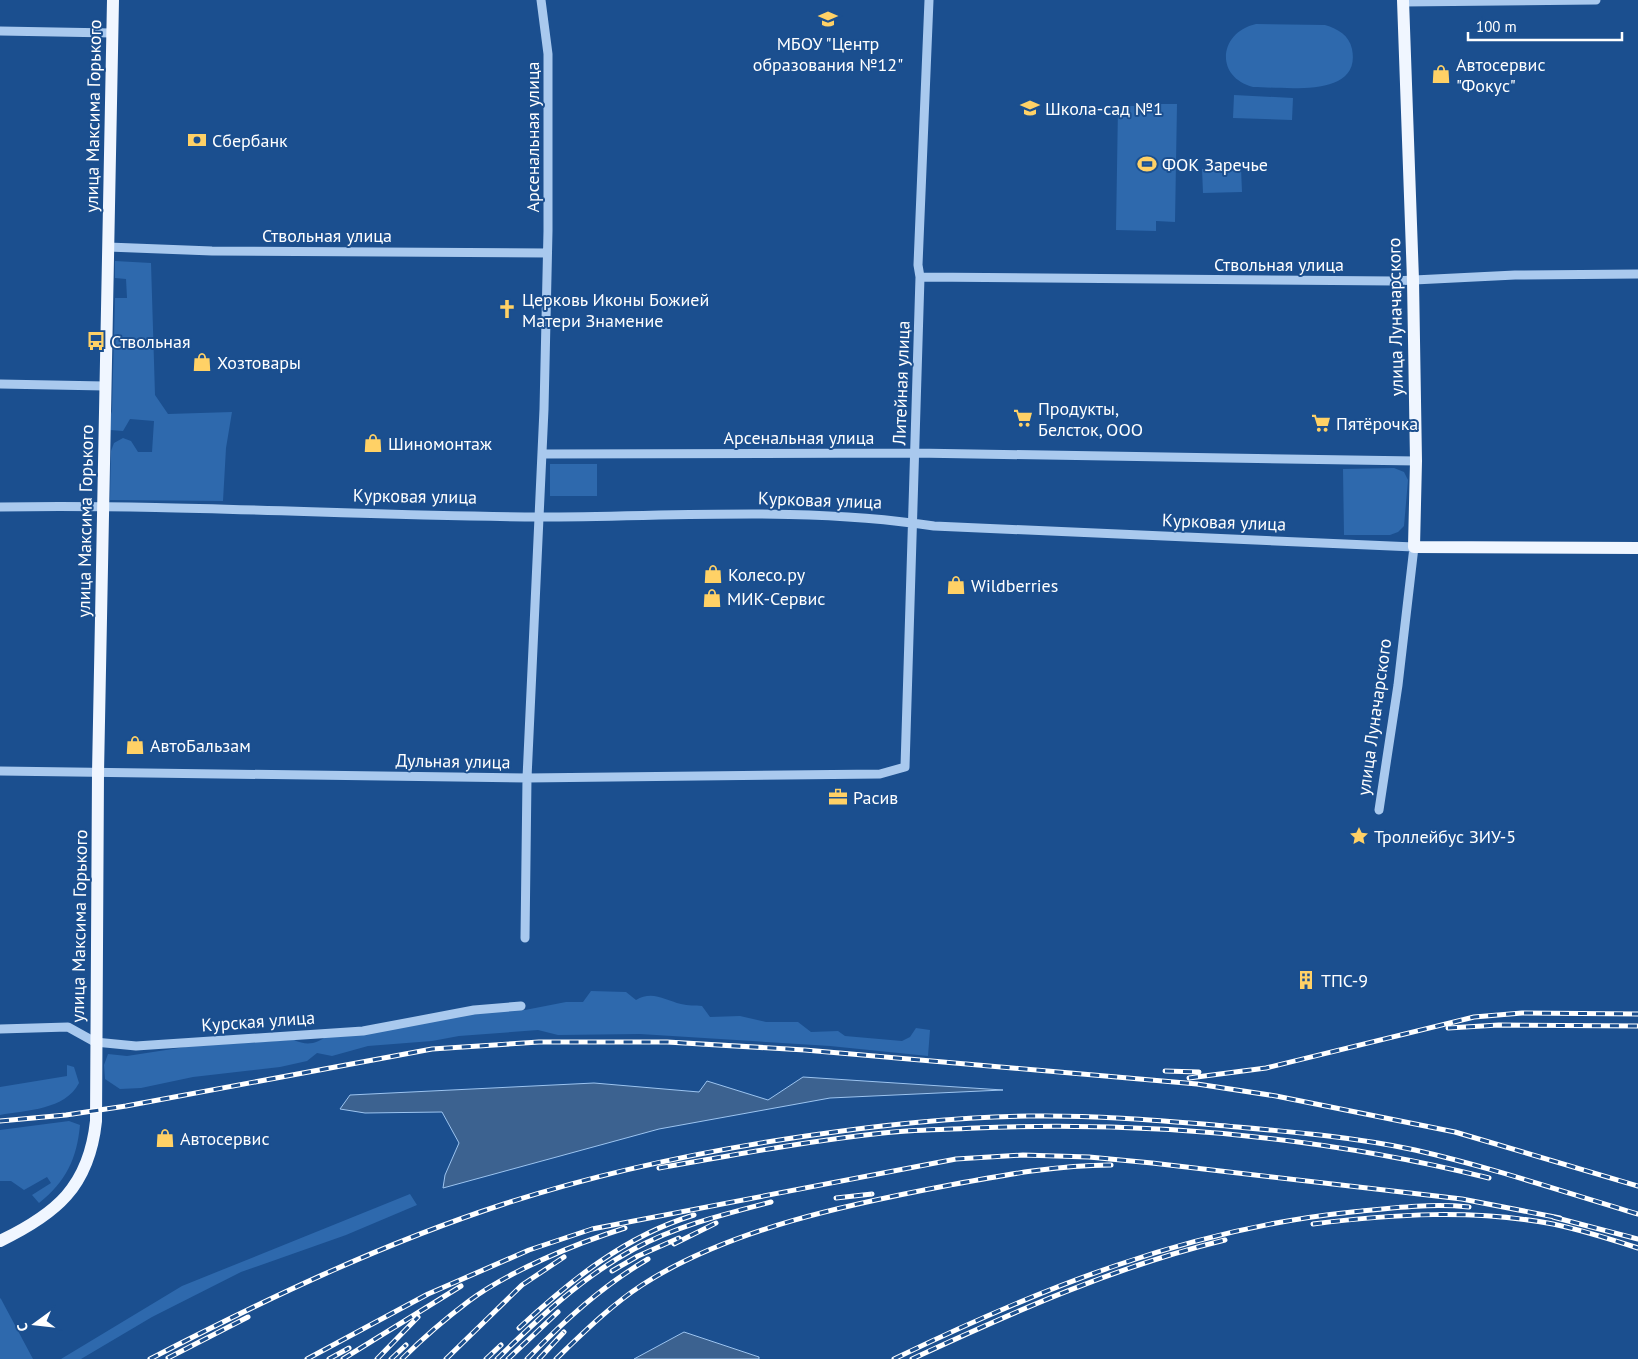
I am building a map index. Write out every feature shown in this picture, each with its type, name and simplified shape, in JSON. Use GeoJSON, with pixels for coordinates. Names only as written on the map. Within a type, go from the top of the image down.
{"type":"FeatureCollection","features":[{"type":"Feature","properties":{"kind":"main road","name":"улица Максима Горького"},"geometry":{"type":"LineString","coordinates":[[0,1241],[40,1219],[66,1198],[81,1177],[93,1146],[96,1121],[98,773],[113,0]]}},
{"type":"Feature","properties":{"kind":"main road","name":"улица Луначарского"},"geometry":{"type":"LineString","coordinates":[[1403,1],[1413,280],[1416,461],[1414,547]]}},
{"type":"Feature","properties":{"kind":"main road","name":"Курковая улица"},"geometry":{"type":"LineString","coordinates":[[1414,547],[1638,548]]}},
{"type":"Feature","properties":{"kind":"street","name":"Арсенальная улица"},"geometry":{"type":"LineString","coordinates":[[525,938],[527,778],[540,517],[547,253],[548,54],[541,0]]}},
{"type":"Feature","properties":{"kind":"street","name":"Литейная улица"},"geometry":{"type":"LineString","coordinates":[[905,767],[920,277],[918,265],[928,0]]}},
{"type":"Feature","properties":{"kind":"street"},"geometry":{"type":"LineString","coordinates":[[1403,1],[1596,0]]}},
{"type":"Feature","properties":{"kind":"street"},"geometry":{"type":"LineString","coordinates":[[0,32],[112,33]]}},
{"type":"Feature","properties":{"kind":"street","name":"Ствольная улица"},"geometry":{"type":"LineString","coordinates":[[108,247],[226,251],[547,253]]}},
{"type":"Feature","properties":{"kind":"street","name":"Ствольная улица"},"geometry":{"type":"LineString","coordinates":[[920,277],[1285,281],[1413,280],[1514,274],[1638,274]]}},
{"type":"Feature","properties":{"kind":"street"},"geometry":{"type":"LineString","coordinates":[[0,384],[105,386]]}},
{"type":"Feature","properties":{"kind":"street","name":"Арсенальная улица"},"geometry":{"type":"LineString","coordinates":[[542,454],[915,453],[1416,461]]}},
{"type":"Feature","properties":{"kind":"street","name":"Курковая улица"},"geometry":{"type":"LineString","coordinates":[[0,507],[103,506],[540,517],[718,514],[877,519],[934,526],[1150,537],[1414,547]]}},
{"type":"Feature","properties":{"kind":"street","name":"улица Луначарского"},"geometry":{"type":"LineString","coordinates":[[1379,810],[1398,685],[1414,547]]}},
{"type":"Feature","properties":{"kind":"street","name":"Дульная улица"},"geometry":{"type":"LineString","coordinates":[[0,771],[527,778],[880,774],[905,767]]}},
{"type":"Feature","properties":{"kind":"street","name":"Курская улица"},"geometry":{"type":"LineString","coordinates":[[0,1029],[68,1027],[95,1042],[136,1046],[363,1031],[474,1010],[521,1006]]}},
{"type":"Feature","properties":{"kind":"shaded area"},"geometry":{"type":"Polygon","coordinates":[[[1256,24],[1325,25],[1334,28],[1346,36],[1351,44],[1352,65],[1345,76],[1333,83],[1318,87],[1253,87],[1240,82],[1227,65],[1226,55],[1234,36],[1256,24]]]}},
{"type":"Feature","properties":{"kind":"shaded area"},"geometry":{"type":"Polygon","coordinates":[[[1234,95],[1293,98],[1292,120],[1233,118],[1234,95]]]}},
{"type":"Feature","properties":{"kind":"shaded area","name":"ФОК Заречье"},"geometry":{"type":"Polygon","coordinates":[[[1158,104],[1177,104],[1175,222],[1156,221],[1156,231],[1116,230],[1118,106],[1158,106],[1158,104]]]}},
{"type":"Feature","properties":{"kind":"shaded area"},"geometry":{"type":"Polygon","coordinates":[[[1241,168],[1242,192],[1203,193],[1202,169],[1241,168]]]}},
{"type":"Feature","properties":{"kind":"shaded area"},"geometry":{"type":"Polygon","coordinates":[[[115,261],[151,263],[155,395],[168,414],[232,412],[226,448],[223,501],[110,500],[111,451],[114,443],[123,438],[131,441],[138,452],[152,452],[154,421],[130,419],[123,431],[110,430],[115,298],[127,298],[126,279],[115,278],[115,261]]]}},
{"type":"Feature","properties":{"kind":"shaded area"},"geometry":{"type":"Polygon","coordinates":[[[550,464],[597,464],[597,496],[550,496],[550,464]]]}},
{"type":"Feature","properties":{"kind":"shaded area"},"geometry":{"type":"Polygon","coordinates":[[[1394,468],[1404,472],[1408,480],[1404,526],[1398,532],[1390,535],[1344,535],[1343,469],[1394,468]]]}},
{"type":"Feature","properties":{"kind":"shaded area"},"geometry":{"type":"Polygon","coordinates":[[[591,991],[626,992],[636,1000],[648,996],[659,997],[684,1005],[702,1006],[710,1017],[740,1016],[766,1022],[798,1022],[811,1032],[838,1031],[845,1036],[902,1041],[910,1037],[916,1028],[930,1030],[928,1056],[830,1046],[640,1034],[558,1035],[538,1030],[368,1046],[332,1056],[317,1053],[307,1061],[280,1067],[193,1077],[141,1088],[120,1089],[105,1079],[104,1065],[108,1054],[127,1056],[192,1046],[294,1040],[312,1043],[328,1035],[475,1012],[525,1010],[566,1002],[583,1002],[591,991]]]}},
{"type":"Feature","properties":{"kind":"shaded area"},"geometry":{"type":"Polygon","coordinates":[[[67,1065],[74,1067],[79,1083],[65,1099],[33,1110],[0,1115],[0,1087],[67,1076],[67,1065]]]}},
{"type":"Feature","properties":{"kind":"shaded area"},"geometry":{"type":"Polygon","coordinates":[[[803,1077],[1003,1090],[830,1098],[659,1129],[443,1188],[445,1175],[459,1143],[442,1112],[365,1113],[340,1109],[350,1095],[594,1083],[699,1092],[707,1081],[768,1100],[803,1077]]]}},
{"type":"Feature","properties":{"kind":"shaded area"},"geometry":{"type":"Polygon","coordinates":[[[69,1121],[80,1125],[73,1159],[63,1178],[39,1203],[32,1195],[51,1183],[47,1177],[24,1190],[11,1181],[0,1181],[0,1130],[69,1121]]]}},
{"type":"Feature","properties":{"kind":"shaded area"},"geometry":{"type":"Polygon","coordinates":[[[410,1194],[417,1205],[346,1235],[241,1272],[152,1317],[81,1359],[61,1359],[182,1286],[410,1194]]]}},
{"type":"Feature","properties":{"kind":"shaded area"},"geometry":{"type":"Polygon","coordinates":[[[1,1299],[33,1359],[0,1359],[1,1299]]]}},
{"type":"Feature","properties":{"kind":"shaded area"},"geometry":{"type":"Polygon","coordinates":[[[684,1332],[759,1357],[759,1359],[634,1359],[684,1332]]]}},
{"type":"Feature","properties":{"kind":"railway"},"geometry":{"type":"LineString","coordinates":[[1189,1078],[1266,1068],[1474,1017],[1522,1013],[1638,1014]]}},
{"type":"Feature","properties":{"kind":"railway"},"geometry":{"type":"LineString","coordinates":[[1448,1028],[1499,1025],[1638,1026]]}},
{"type":"Feature","properties":{"kind":"railway"},"geometry":{"type":"LineString","coordinates":[[0,1121],[66,1115],[126,1106],[432,1049],[539,1042],[667,1042],[805,1050],[1197,1084],[1276,1096],[1455,1132],[1638,1186]]}},
{"type":"Feature","properties":{"kind":"railway"},"geometry":{"type":"LineString","coordinates":[[1165,1071],[1199,1072]]}},
{"type":"Feature","properties":{"kind":"railway"},"geometry":{"type":"LineString","coordinates":[[150,1359],[324,1274],[413,1237],[504,1204],[616,1172],[729,1148],[834,1132],[918,1122],[1001,1117],[1099,1117],[1215,1125],[1340,1138],[1390,1145],[1443,1157],[1638,1214]]}},
{"type":"Feature","properties":{"kind":"railway"},"geometry":{"type":"LineString","coordinates":[[659,1168],[855,1136],[918,1130],[1041,1126],[1170,1130],[1298,1142],[1362,1151],[1489,1178]]}},
{"type":"Feature","properties":{"kind":"railway"},"geometry":{"type":"LineString","coordinates":[[307,1359],[428,1294],[529,1250],[592,1229],[956,1159],[1023,1155],[1089,1157],[1152,1163],[1462,1199],[1560,1218]]}},
{"type":"Feature","properties":{"kind":"railway"},"geometry":{"type":"LineString","coordinates":[[556,1359],[608,1311],[642,1285],[676,1265],[712,1248],[751,1234],[831,1210],[950,1185],[1010,1174],[1091,1165],[1111,1165]]}},
{"type":"Feature","properties":{"kind":"railway"},"geometry":{"type":"LineString","coordinates":[[836,1198],[872,1194]]}},
{"type":"Feature","properties":{"kind":"railway"},"geometry":{"type":"LineString","coordinates":[[497,1359],[561,1300],[596,1272],[634,1249],[684,1227],[771,1202]]}},
{"type":"Feature","properties":{"kind":"railway"},"geometry":{"type":"LineString","coordinates":[[894,1359],[1005,1308],[1117,1265],[1174,1247],[1232,1232],[1291,1220],[1396,1208],[1425,1206],[1469,1207]]}},
{"type":"Feature","properties":{"kind":"railway"},"geometry":{"type":"LineString","coordinates":[[519,1328],[600,1261],[645,1235],[694,1215]]}},
{"type":"Feature","properties":{"kind":"railway"},"geometry":{"type":"LineString","coordinates":[[1313,1224],[1403,1216],[1493,1216],[1553,1224],[1638,1248]]}},
{"type":"Feature","properties":{"kind":"railway"},"geometry":{"type":"LineString","coordinates":[[1553,1217],[1638,1239]]}},
{"type":"Feature","properties":{"kind":"railway"},"geometry":{"type":"LineString","coordinates":[[674,1244],[716,1223]]}},
{"type":"Feature","properties":{"kind":"railway"},"geometry":{"type":"LineString","coordinates":[[402,1359],[426,1336],[485,1290],[544,1259],[625,1228]]}},
{"type":"Feature","properties":{"kind":"railway"},"geometry":{"type":"LineString","coordinates":[[612,1271],[638,1256],[679,1238]]}},
{"type":"Feature","properties":{"kind":"railway"},"geometry":{"type":"LineString","coordinates":[[912,1359],[988,1324],[1105,1277],[1145,1263],[1225,1240]]}},
{"type":"Feature","properties":{"kind":"railway"},"geometry":{"type":"LineString","coordinates":[[446,1359],[522,1285],[564,1257]]}},
{"type":"Feature","properties":{"kind":"railway"},"geometry":{"type":"LineString","coordinates":[[527,1359],[599,1292],[648,1259]]}},
{"type":"Feature","properties":{"kind":"railway"},"geometry":{"type":"LineString","coordinates":[[343,1359],[461,1286]]}},
{"type":"Feature","properties":{"kind":"railway"},"geometry":{"type":"LineString","coordinates":[[508,1359],[558,1312]]}},
{"type":"Feature","properties":{"kind":"railway"},"geometry":{"type":"LineString","coordinates":[[168,1358],[248,1317]]}},
{"type":"Feature","properties":{"kind":"railway"},"geometry":{"type":"LineString","coordinates":[[377,1359],[418,1317]]}},
{"type":"Feature","properties":{"kind":"railway"},"geometry":{"type":"LineString","coordinates":[[539,1359],[564,1332]]}},
{"type":"Feature","properties":{"kind":"railway"},"geometry":{"type":"LineString","coordinates":[[391,1359],[406,1345]]}},
{"type":"Feature","properties":{"kind":"railway"},"geometry":{"type":"LineString","coordinates":[[486,1359],[501,1345]]}},
{"type":"Feature","properties":{"kind":"railway"},"geometry":{"type":"LineString","coordinates":[[329,1359],[349,1348]]}},
{"type":"Feature","properties":{"kind":"place","name":"МБОУ \"Центр образования №12\""},"geometry":{"type":"Point","coordinates":[828,19]}},
{"type":"Feature","properties":{"kind":"place","name":"Автосервис \"Фокус\""},"geometry":{"type":"Point","coordinates":[1441,74]}},
{"type":"Feature","properties":{"kind":"place","name":"Школа-сад №1"},"geometry":{"type":"Point","coordinates":[1030,108]}},
{"type":"Feature","properties":{"kind":"place","name":"Сбербанк"},"geometry":{"type":"Point","coordinates":[197,140]}},
{"type":"Feature","properties":{"kind":"place","name":"ФОК Заречье"},"geometry":{"type":"Point","coordinates":[1147,164]}},
{"type":"Feature","properties":{"kind":"place","name":"Церковь Иконы Божией Матери Знамение"},"geometry":{"type":"Point","coordinates":[507,309]}},
{"type":"Feature","properties":{"kind":"place","name":"Ствольная"},"geometry":{"type":"Point","coordinates":[96,341]}},
{"type":"Feature","properties":{"kind":"place","name":"Хозтовары"},"geometry":{"type":"Point","coordinates":[202,362]}},
{"type":"Feature","properties":{"kind":"place","name":"Продукты, Белсток, ООО"},"geometry":{"type":"Point","coordinates":[1023,418]}},
{"type":"Feature","properties":{"kind":"place","name":"Пятёрочка"},"geometry":{"type":"Point","coordinates":[1321,423]}},
{"type":"Feature","properties":{"kind":"place","name":"Шиномонтаж"},"geometry":{"type":"Point","coordinates":[373,443]}},
{"type":"Feature","properties":{"kind":"place","name":"Колесо.ру"},"geometry":{"type":"Point","coordinates":[713,574]}},
{"type":"Feature","properties":{"kind":"place","name":"Wildberries"},"geometry":{"type":"Point","coordinates":[956,585]}},
{"type":"Feature","properties":{"kind":"place","name":"МИК-Сервис"},"geometry":{"type":"Point","coordinates":[712,598]}},
{"type":"Feature","properties":{"kind":"place","name":"АвтоБальзам"},"geometry":{"type":"Point","coordinates":[135,745]}},
{"type":"Feature","properties":{"kind":"place","name":"Расив"},"geometry":{"type":"Point","coordinates":[838,797]}},
{"type":"Feature","properties":{"kind":"place","name":"Троллейбус ЗИУ-5"},"geometry":{"type":"Point","coordinates":[1359,836]}},
{"type":"Feature","properties":{"kind":"place","name":"ТПС-9"},"geometry":{"type":"Point","coordinates":[1306,980]}},
{"type":"Feature","properties":{"kind":"place","name":"Автосервис"},"geometry":{"type":"Point","coordinates":[165,1138]}}]}
